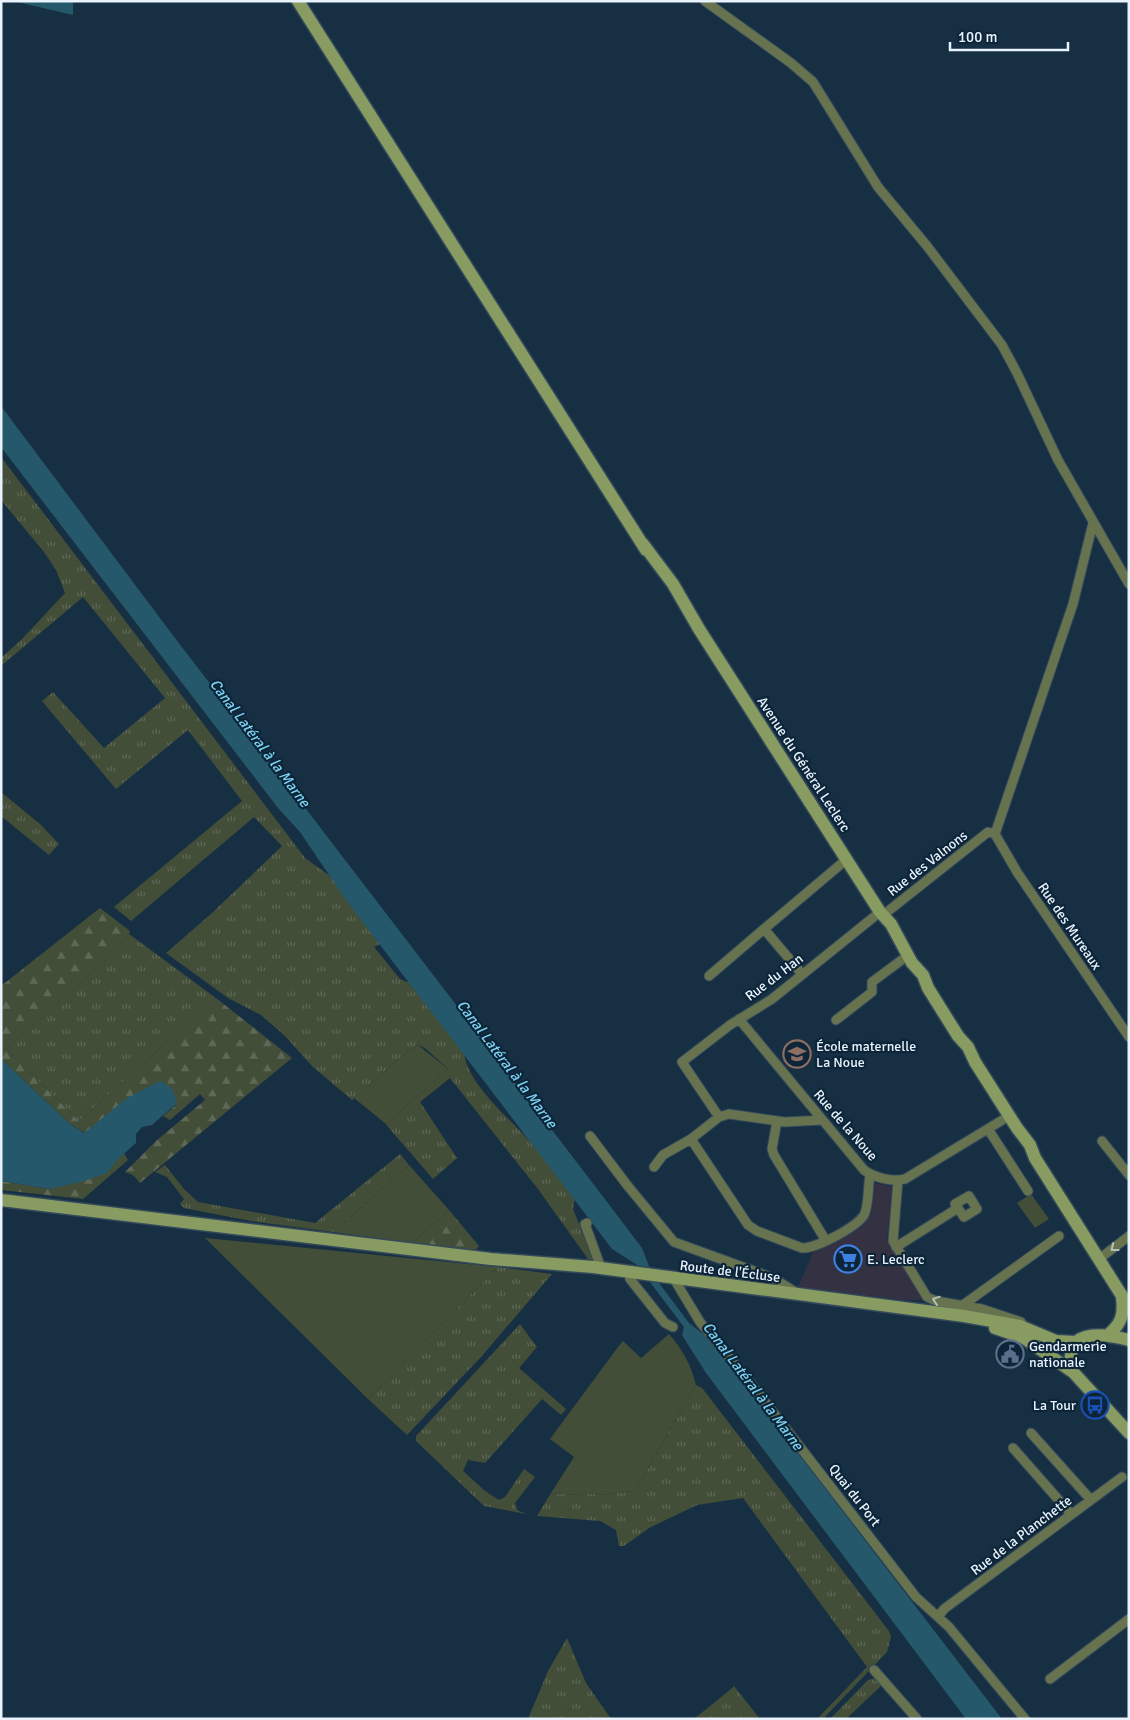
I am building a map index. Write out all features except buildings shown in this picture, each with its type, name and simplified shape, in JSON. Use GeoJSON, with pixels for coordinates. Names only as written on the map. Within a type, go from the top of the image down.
{"type":"FeatureCollection","features":[{"type":"Feature","properties":{"kind":"main road","name":"Avenue du Général Leclerc"},"geometry":{"type":"LineString","coordinates":[[298,1],[623,513],[673,584],[699,629],[881,914],[896,934],[907,955],[923,975],[928,988],[958,1036],[968,1047],[975,1062],[1009,1116],[1030,1144],[1035,1158],[1126,1302]]}},
{"type":"Feature","properties":{"kind":"main road","name":"Route de l'Écluse"},"geometry":{"type":"LineString","coordinates":[[1,1200],[491,1259],[601,1268],[799,1295],[964,1311],[1031,1330],[1056,1341],[1075,1342],[1090,1336],[1108,1335]]}},
{"type":"Feature","properties":{"kind":"main road"},"geometry":{"type":"LineString","coordinates":[[1108,1335],[1120,1323],[1126,1302]]}},
{"type":"Feature","properties":{"kind":"main road","name":"Route de l'Écluse"},"geometry":{"type":"LineString","coordinates":[[964,1311],[1024,1338],[1047,1352],[1072,1372],[1129,1433]]}},
{"type":"Feature","properties":{"kind":"main road"},"geometry":{"type":"LineString","coordinates":[[1108,1335],[1129,1340]]}},
{"type":"Feature","properties":{"kind":"main road"},"geometry":{"type":"LineString","coordinates":[[1047,1352],[1056,1341]]}},
{"type":"Feature","properties":{"kind":"main road"},"geometry":{"type":"LineString","coordinates":[[1072,1372],[1069,1355],[1075,1342]]}},
{"type":"Feature","properties":{"kind":"street"},"geometry":{"type":"LineString","coordinates":[[705,1],[791,63],[813,82],[878,187],[927,246],[1002,346],[1017,373],[1058,460],[1129,584]]}},
{"type":"Feature","properties":{"kind":"street"},"geometry":{"type":"LineString","coordinates":[[992,833],[1073,604],[1093,523]]}},
{"type":"Feature","properties":{"kind":"street","name":"Rue des Valnons"},"geometry":{"type":"LineString","coordinates":[[881,914],[992,833]]}},
{"type":"Feature","properties":{"kind":"street","name":"Rue des Mureaux"},"geometry":{"type":"LineString","coordinates":[[992,833],[1129,1037]]}},
{"type":"Feature","properties":{"kind":"street"},"geometry":{"type":"LineString","coordinates":[[709,976],[847,858]]}},
{"type":"Feature","properties":{"kind":"street","name":"Rue du Han"},"geometry":{"type":"LineString","coordinates":[[719,1117],[682,1062],[739,1019],[772,998],[881,914]]}},
{"type":"Feature","properties":{"kind":"street"},"geometry":{"type":"LineString","coordinates":[[764,929],[802,974]]}},
{"type":"Feature","properties":{"kind":"street"},"geometry":{"type":"LineString","coordinates":[[836,1020],[872,992],[872,982],[907,955]]}},
{"type":"Feature","properties":{"kind":"street","name":"Rue de la Noue"},"geometry":{"type":"LineString","coordinates":[[739,1019],[864,1170],[870,1174],[898,1180]]}},
{"type":"Feature","properties":{"kind":"street"},"geometry":{"type":"LineString","coordinates":[[654,1167],[663,1156],[691,1139],[719,1117],[738,1114],[777,1121],[822,1120]]}},
{"type":"Feature","properties":{"kind":"street"},"geometry":{"type":"LineString","coordinates":[[1009,1116],[908,1178],[898,1180],[892,1236],[896,1247],[920,1288],[931,1299],[964,1311],[1059,1236]]}},
{"type":"Feature","properties":{"kind":"street"},"geometry":{"type":"LineString","coordinates":[[777,1121],[772,1149],[774,1155],[826,1241]]}},
{"type":"Feature","properties":{"kind":"street"},"geometry":{"type":"LineString","coordinates":[[988,1129],[1028,1191]]}},
{"type":"Feature","properties":{"kind":"street"},"geometry":{"type":"LineString","coordinates":[[590,1136],[632,1192],[674,1242],[773,1278],[799,1295]]}},
{"type":"Feature","properties":{"kind":"street"},"geometry":{"type":"LineString","coordinates":[[691,1139],[744,1220],[752,1229],[802,1248],[810,1248],[845,1231],[864,1214],[870,1174]]}},
{"type":"Feature","properties":{"kind":"street"},"geometry":{"type":"LineString","coordinates":[[1102,1141],[1129,1175]]}},
{"type":"Feature","properties":{"kind":"street"},"geometry":{"type":"LineString","coordinates":[[896,1247],[958,1208]]}},
{"type":"Feature","properties":{"kind":"street"},"geometry":{"type":"LineString","coordinates":[[587,1222],[585,1224],[601,1268]]}},
{"type":"Feature","properties":{"kind":"street"},"geometry":{"type":"LineString","coordinates":[[1099,1259],[1129,1236]]}},
{"type":"Feature","properties":{"kind":"street"},"geometry":{"type":"LineString","coordinates":[[630,1272],[630,1279],[666,1323],[672,1327]]}},
{"type":"Feature","properties":{"kind":"street","name":"Quai du Port"},"geometry":{"type":"LineString","coordinates":[[674,1279],[700,1322],[749,1381],[916,1597],[949,1627],[1025,1719]]}},
{"type":"Feature","properties":{"kind":"street"},"geometry":{"type":"LineString","coordinates":[[1031,1433],[1091,1500]]}},
{"type":"Feature","properties":{"kind":"street"},"geometry":{"type":"LineString","coordinates":[[1013,1448],[1071,1514]]}},
{"type":"Feature","properties":{"kind":"street","name":"Rue de la Planchette"},"geometry":{"type":"LineString","coordinates":[[938,1617],[944,1609],[1122,1477]]}},
{"type":"Feature","properties":{"kind":"street"},"geometry":{"type":"LineString","coordinates":[[1050,1679],[1129,1619]]}},
{"type":"Feature","properties":{"kind":"street"},"geometry":{"type":"LineString","coordinates":[[874,1670],[917,1719]]}},
{"type":"Feature","properties":{"kind":"shaded area"},"geometry":{"type":"Polygon","coordinates":[[[875,1183],[892,1187],[887,1239],[924,1300],[904,1300],[798,1287],[813,1252],[871,1215],[875,1183]]]}},
{"type":"Feature","properties":{"kind":"green space"},"geometry":{"type":"Polygon","coordinates":[[[1,457],[305,858],[330,876],[380,944],[374,947],[400,979],[410,983],[464,1054],[474,1079],[493,1104],[535,1147],[575,1199],[573,1209],[594,1261],[588,1259],[538,1189],[450,1078],[420,1102],[457,1158],[433,1179],[389,1128],[386,1124],[448,1069],[425,1048],[418,1045],[401,1057],[352,1100],[313,1067],[285,1036],[261,1015],[228,998],[166,953],[212,913],[282,846],[254,817],[131,921],[114,907],[242,801],[188,730],[116,789],[42,701],[53,692],[104,748],[165,698],[83,597],[1,666],[1,658],[22,639],[65,593],[56,570],[44,552],[1,500],[1,457]]]}},
{"type":"Feature","properties":{"kind":"green space"},"geometry":{"type":"Polygon","coordinates":[[[1,792],[40,824],[59,844],[49,855],[1,816],[1,792]]]}},
{"type":"Feature","properties":{"kind":"green space"},"geometry":{"type":"Polygon","coordinates":[[[100,908],[130,931],[129,934],[114,953],[6,1049],[79,1121],[216,998],[292,1058],[140,1183],[133,1175],[125,1172],[157,1140],[205,1100],[200,1094],[170,1120],[163,1116],[176,1105],[85,1133],[70,1124],[1,1059],[1,986],[100,908]]]}},
{"type":"Feature","properties":{"kind":"green space"},"geometry":{"type":"Polygon","coordinates":[[[129,934],[216,998],[79,1121],[6,1049],[114,953],[129,934]]]}},
{"type":"Feature","properties":{"kind":"green space"},"geometry":{"type":"Polygon","coordinates":[[[418,1045],[448,1069],[386,1124],[354,1098],[401,1057],[418,1045]]]}},
{"type":"Feature","properties":{"kind":"green space"},"geometry":{"type":"Polygon","coordinates":[[[124,1153],[128,1160],[83,1199],[1,1190],[1,1181],[50,1189],[117,1160],[124,1153]]]}},
{"type":"Feature","properties":{"kind":"green space"},"geometry":{"type":"Polygon","coordinates":[[[400,1154],[409,1165],[333,1232],[251,1221],[184,1208],[180,1204],[184,1199],[167,1177],[155,1172],[165,1165],[184,1189],[198,1202],[315,1223],[400,1154]]]}},
{"type":"Feature","properties":{"kind":"green space"},"geometry":{"type":"Polygon","coordinates":[[[409,1165],[449,1210],[412,1243],[333,1232],[409,1165]]]}},
{"type":"Feature","properties":{"kind":"green space"},"geometry":{"type":"Polygon","coordinates":[[[1031,1194],[1049,1219],[1035,1228],[1017,1203],[1031,1194]]]}},
{"type":"Feature","properties":{"kind":"green space"},"geometry":{"type":"Polygon","coordinates":[[[449,1210],[479,1246],[475,1251],[412,1243],[449,1210]]]}},
{"type":"Feature","properties":{"kind":"green space"},"geometry":{"type":"Polygon","coordinates":[[[205,1238],[498,1267],[368,1399],[205,1238]]]}},
{"type":"Feature","properties":{"kind":"green space"},"geometry":{"type":"Polygon","coordinates":[[[498,1267],[552,1274],[481,1357],[407,1435],[368,1399],[498,1267]]]}},
{"type":"Feature","properties":{"kind":"green space"},"geometry":{"type":"Polygon","coordinates":[[[520,1324],[537,1347],[519,1368],[566,1409],[561,1415],[542,1399],[485,1463],[468,1460],[463,1471],[485,1491],[499,1500],[505,1497],[524,1469],[535,1477],[515,1503],[517,1510],[526,1514],[484,1506],[416,1441],[416,1436],[520,1324]]]}},
{"type":"Feature","properties":{"kind":"green space"},"geometry":{"type":"Polygon","coordinates":[[[669,1334],[686,1358],[696,1385],[635,1491],[602,1495],[551,1493],[574,1457],[550,1439],[618,1347],[623,1341],[641,1358],[669,1334]]]}},
{"type":"Feature","properties":{"kind":"green space"},"geometry":{"type":"Polygon","coordinates":[[[696,1385],[702,1388],[889,1631],[891,1637],[887,1652],[823,1719],[817,1719],[867,1667],[743,1498],[697,1505],[649,1528],[624,1546],[619,1546],[616,1530],[600,1521],[537,1516],[551,1493],[602,1495],[635,1491],[696,1385]]]}},
{"type":"Feature","properties":{"kind":"green space"},"geometry":{"type":"Polygon","coordinates":[[[567,1638],[586,1683],[611,1719],[528,1719],[548,1671],[567,1638]]]}},
{"type":"Feature","properties":{"kind":"green space"},"geometry":{"type":"Polygon","coordinates":[[[875,1678],[881,1686],[846,1719],[830,1719],[868,1680],[875,1678]]]}},
{"type":"Feature","properties":{"kind":"green space"},"geometry":{"type":"Polygon","coordinates":[[[734,1686],[760,1719],[694,1719],[731,1689],[734,1686]]]}},
{"type":"Feature","properties":{"kind":"water"},"geometry":{"type":"Polygon","coordinates":[[[13,1],[73,1],[73,15],[13,1]]]}},
{"type":"Feature","properties":{"kind":"water"},"geometry":{"type":"Polygon","coordinates":[[[1,406],[175,638],[642,1248],[649,1266],[659,1283],[689,1323],[712,1341],[1002,1719],[966,1719],[706,1373],[682,1335],[684,1327],[637,1265],[612,1249],[348,903],[300,832],[278,808],[1,447],[1,406]]]}},
{"type":"Feature","properties":{"kind":"water"},"geometry":{"type":"Polygon","coordinates":[[[1,1059],[70,1124],[84,1133],[127,1098],[160,1081],[172,1090],[176,1104],[152,1125],[142,1127],[136,1134],[136,1143],[117,1160],[107,1173],[50,1189],[1,1181],[1,1059]]]}},
{"type":"Feature","properties":{"kind":"place","name":"École maternelle La Noue"},"geometry":{"type":"Point","coordinates":[797,1054]}},
{"type":"Feature","properties":{"kind":"place","name":"E. Leclerc"},"geometry":{"type":"Point","coordinates":[848,1259]}},
{"type":"Feature","properties":{"kind":"place","name":"Gendarmerie nationale"},"geometry":{"type":"Point","coordinates":[1010,1354]}},
{"type":"Feature","properties":{"kind":"place","name":"La Tour"},"geometry":{"type":"Point","coordinates":[1095,1405]}},
{"type":"Feature","properties":{"kind":"water label","name":"Canal Latéral à la Marne"},"geometry":{"type":"Point","coordinates":[260,743]}},
{"type":"Feature","properties":{"kind":"water label","name":"Canal Latéral à la Marne"},"geometry":{"type":"Point","coordinates":[507,1064]}},
{"type":"Feature","properties":{"kind":"water label","name":"Canal Latéral à la Marne"},"geometry":{"type":"Point","coordinates":[753,1386]}}]}
